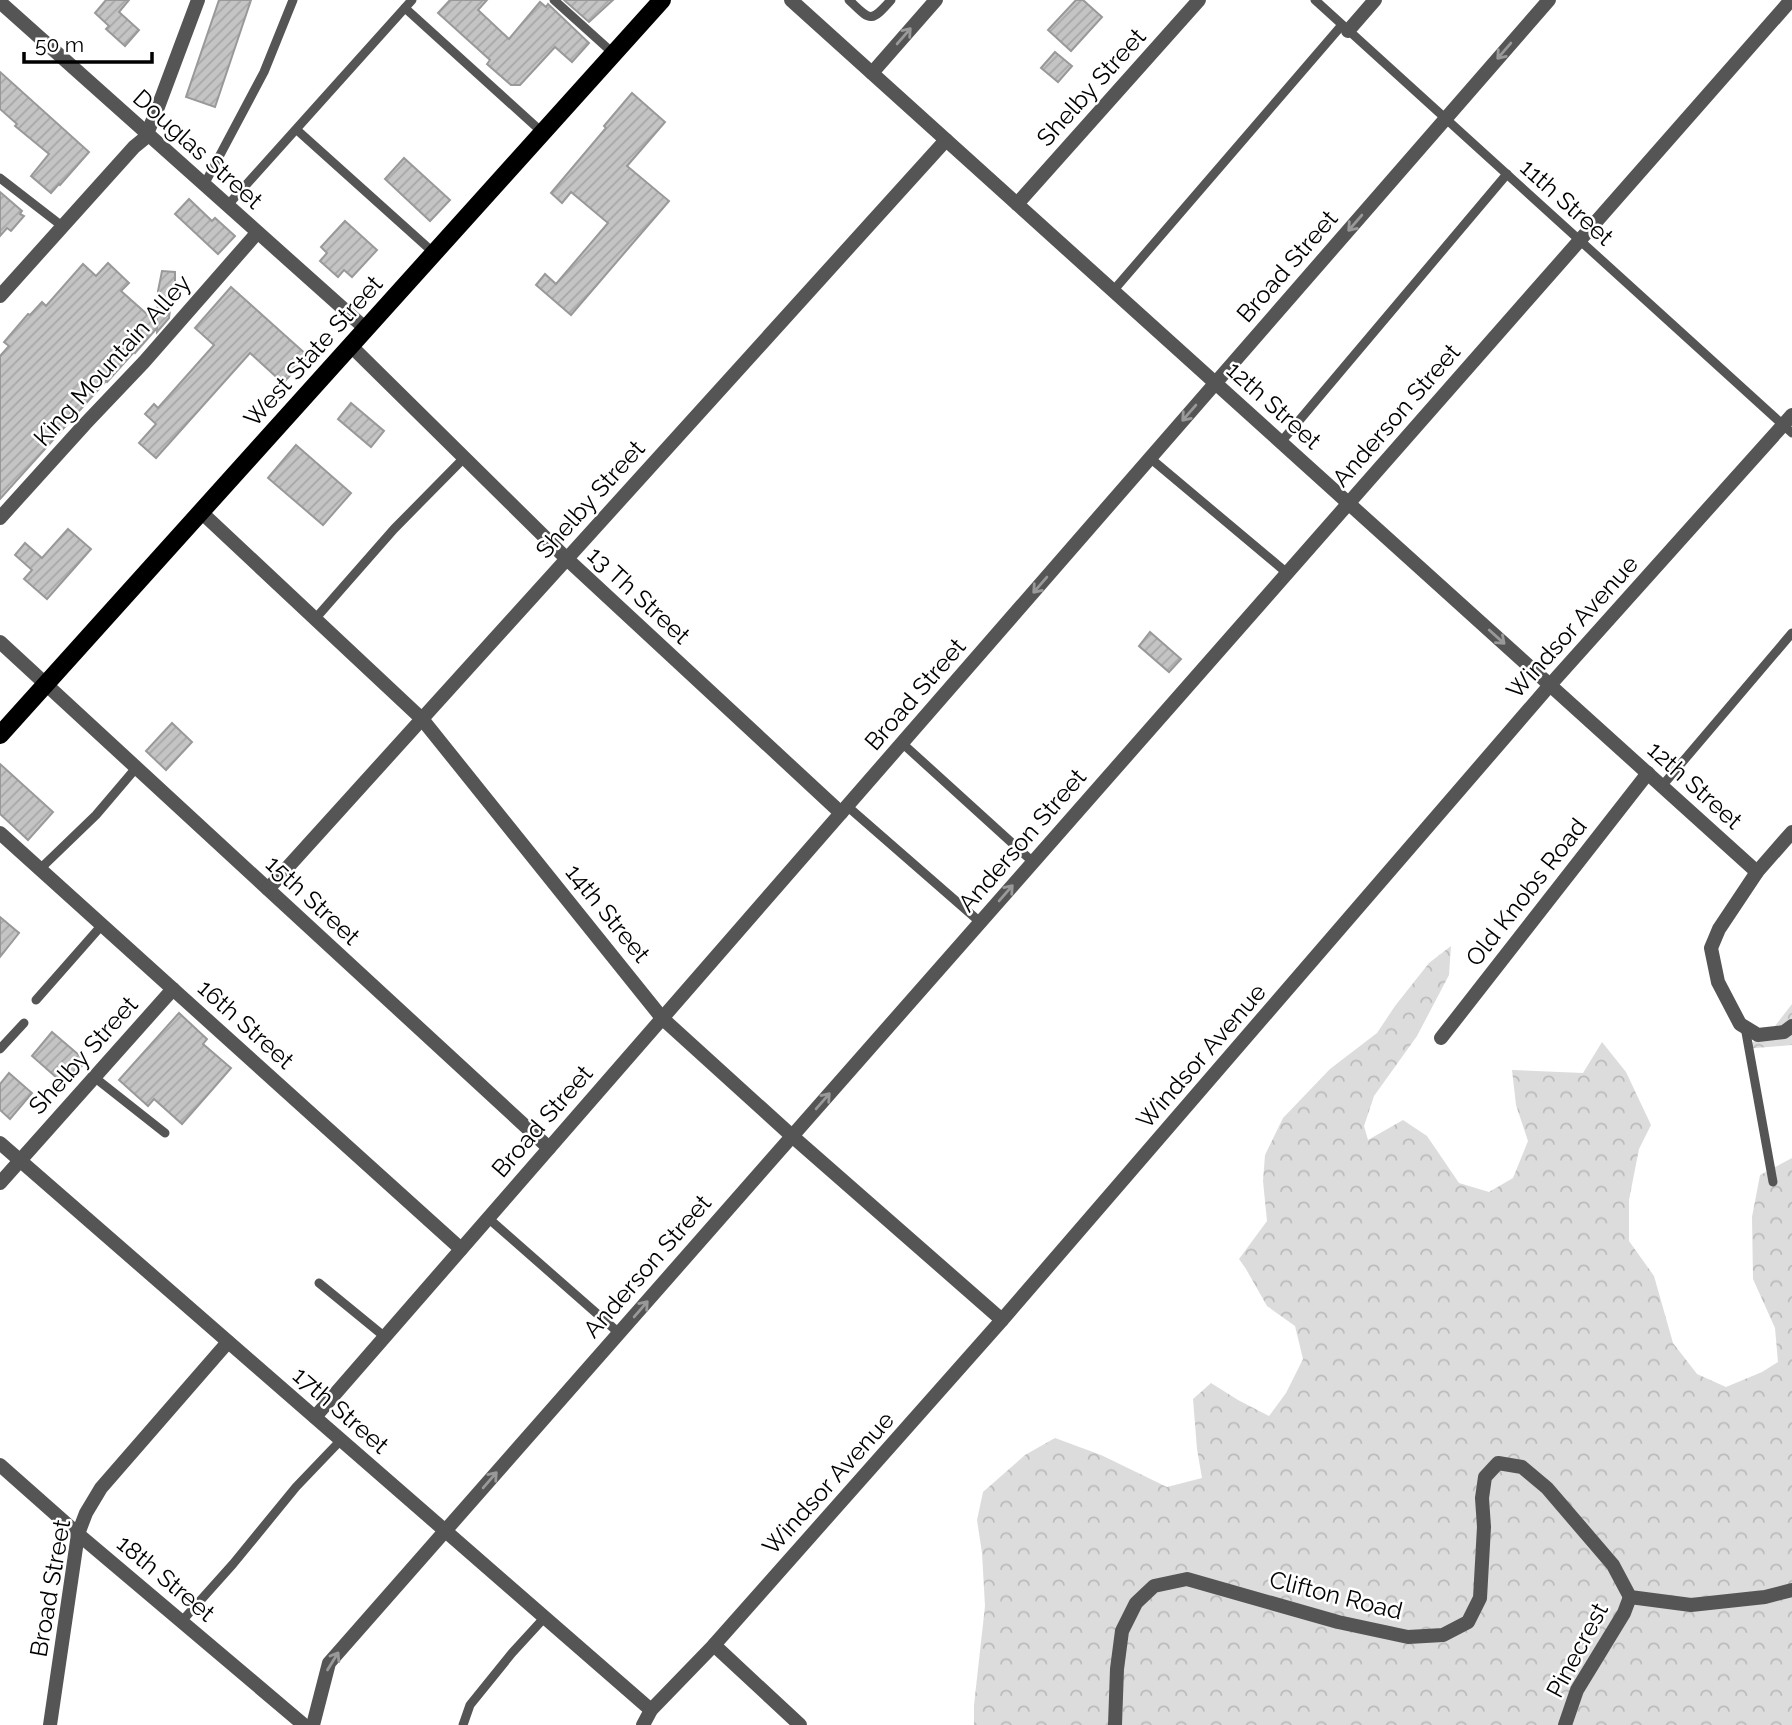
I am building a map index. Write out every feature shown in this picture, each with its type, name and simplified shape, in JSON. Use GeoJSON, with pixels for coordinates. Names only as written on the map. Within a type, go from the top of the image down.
{"type":"FeatureCollection","features":[{"type":"Feature","properties":{"kind":"main road","name":"West State Street"},"geometry":{"type":"LineString","coordinates":[[0,735],[662,0]]}},
{"type":"Feature","properties":{"kind":"street"},"geometry":{"type":"LineString","coordinates":[[0,296],[145,138],[198,0]]}},
{"type":"Feature","properties":{"kind":"street"},"geometry":{"type":"LineString","coordinates":[[872,73],[936,0]]}},
{"type":"Feature","properties":{"kind":"street","name":"Shelby Street"},"geometry":{"type":"LineString","coordinates":[[1017,204],[1199,0]]}},
{"type":"Feature","properties":{"kind":"street"},"geometry":{"type":"LineString","coordinates":[[1345,28],[1376,0]]}},
{"type":"Feature","properties":{"kind":"street","name":"Broad Street"},"geometry":{"type":"LineString","coordinates":[[315,1417],[1549,0]]}},
{"type":"Feature","properties":{"kind":"street","name":"Anderson Street"},"geometry":{"type":"LineString","coordinates":[[313,1725],[329,1663],[1791,0]]}},
{"type":"Feature","properties":{"kind":"street","name":"Douglas Street"},"geometry":{"type":"LineString","coordinates":[[0,2],[366,329]]}},
{"type":"Feature","properties":{"kind":"street","name":"12th Street"},"geometry":{"type":"LineString","coordinates":[[796,2],[1757,872]]}},
{"type":"Feature","properties":{"kind":"street","name":"Shelby Street"},"geometry":{"type":"LineString","coordinates":[[268,889],[946,140]]}},
{"type":"Feature","properties":{"kind":"street","name":"King Mountain Alley"},"geometry":{"type":"LineString","coordinates":[[0,518],[144,362],[257,233]]}},
{"type":"Feature","properties":{"kind":"street","name":"13 Th Street"},"geometry":{"type":"LineString","coordinates":[[351,346],[567,559],[844,809]]}},
{"type":"Feature","properties":{"kind":"street","name":"Windsor Avenue"},"geometry":{"type":"LineString","coordinates":[[643,1725],[651,1710],[714,1645],[1002,1320],[1550,685],[1789,425]]}},
{"type":"Feature","properties":{"kind":"street","name":"14th Street"},"geometry":{"type":"LineString","coordinates":[[201,512],[422,719],[663,1018],[792,1136],[1002,1320]]}},
{"type":"Feature","properties":{"kind":"street","name":"15th Street"},"geometry":{"type":"LineString","coordinates":[[0,642],[549,1148]]}},
{"type":"Feature","properties":{"kind":"street","name":"Old Knobs Road"},"geometry":{"type":"LineString","coordinates":[[1441,1038],[1648,773]]}},
{"type":"Feature","properties":{"kind":"street"},"geometry":{"type":"LineString","coordinates":[[1792,832],[1757,872],[1719,929],[1711,948],[1718,982],[1740,1024],[1758,1035],[1784,1032],[1792,1026]]}},
{"type":"Feature","properties":{"kind":"street","name":"16th Street"},"geometry":{"type":"LineString","coordinates":[[0,833],[461,1249]]}},
{"type":"Feature","properties":{"kind":"street","name":"Shelby Street"},"geometry":{"type":"LineString","coordinates":[[0,1182],[173,989]]}},
{"type":"Feature","properties":{"kind":"street","name":"17th Street"},"geometry":{"type":"LineString","coordinates":[[0,1143],[651,1710]]}},
{"type":"Feature","properties":{"kind":"street","name":"Broad Street"},"geometry":{"type":"LineString","coordinates":[[50,1725],[78,1534],[86,1513],[101,1488],[228,1342]]}},
{"type":"Feature","properties":{"kind":"street","name":"Clifton Road"},"geometry":{"type":"LineString","coordinates":[[1115,1725],[1122,1631],[1136,1603],[1154,1586],[1187,1579],[1338,1622],[1408,1637],[1443,1635],[1468,1622],[1480,1598],[1484,1527],[1482,1498],[1485,1477],[1498,1464],[1522,1467],[1547,1488],[1613,1565],[1630,1597]]}},
{"type":"Feature","properties":{"kind":"street","name":"18th Street"},"geometry":{"type":"LineString","coordinates":[[0,1465],[304,1725]]}},
{"type":"Feature","properties":{"kind":"street"},"geometry":{"type":"LineString","coordinates":[[1630,1597],[1691,1605],[1765,1597],[1792,1590]]}},
{"type":"Feature","properties":{"kind":"street","name":"Pinecrest"},"geometry":{"type":"LineString","coordinates":[[1565,1725],[1577,1690],[1624,1613],[1630,1597]]}},
{"type":"Feature","properties":{"kind":"street"},"geometry":{"type":"LineString","coordinates":[[714,1645],[800,1725]]}},
{"type":"Feature","properties":{"kind":"lane"},"geometry":{"type":"LineString","coordinates":[[204,185],[264,72],[293,0]]}},
{"type":"Feature","properties":{"kind":"lane"},"geometry":{"type":"LineString","coordinates":[[227,206],[412,0]]}},
{"type":"Feature","properties":{"kind":"lane"},"geometry":{"type":"LineString","coordinates":[[554,0],[614,54]]}},
{"type":"Feature","properties":{"kind":"lane"},"geometry":{"type":"LineString","coordinates":[[849,0],[866,16],[872,18],[891,0]]}},
{"type":"Feature","properties":{"kind":"lane","name":"11th Street"},"geometry":{"type":"LineString","coordinates":[[1315,0],[1789,425]]}},
{"type":"Feature","properties":{"kind":"lane"},"geometry":{"type":"LineString","coordinates":[[405,8],[543,133]]}},
{"type":"Feature","properties":{"kind":"lane"},"geometry":{"type":"LineString","coordinates":[[1113,291],[1345,28]]}},
{"type":"Feature","properties":{"kind":"lane"},"geometry":{"type":"LineString","coordinates":[[297,130],[434,253]]}},
{"type":"Feature","properties":{"kind":"lane"},"geometry":{"type":"LineString","coordinates":[[1281,442],[1507,174]]}},
{"type":"Feature","properties":{"kind":"lane"},"geometry":{"type":"LineString","coordinates":[[0,178],[62,226]]}},
{"type":"Feature","properties":{"kind":"lane"},"geometry":{"type":"LineString","coordinates":[[316,619],[394,529],[464,458]]}},
{"type":"Feature","properties":{"kind":"lane"},"geometry":{"type":"LineString","coordinates":[[1150,458],[1287,573]]}},
{"type":"Feature","properties":{"kind":"lane"},"geometry":{"type":"LineString","coordinates":[[1661,786],[1792,633]]}},
{"type":"Feature","properties":{"kind":"lane"},"geometry":{"type":"LineString","coordinates":[[902,743],[1033,862]]}},
{"type":"Feature","properties":{"kind":"lane"},"geometry":{"type":"LineString","coordinates":[[40,869],[96,815],[136,768]]}},
{"type":"Feature","properties":{"kind":"lane"},"geometry":{"type":"LineString","coordinates":[[844,809],[980,922]]}},
{"type":"Feature","properties":{"kind":"lane"},"geometry":{"type":"LineString","coordinates":[[36,1000],[102,925]]}},
{"type":"Feature","properties":{"kind":"lane"},"geometry":{"type":"LineString","coordinates":[[0,1049],[24,1023]]}},
{"type":"Feature","properties":{"kind":"lane"},"geometry":{"type":"LineString","coordinates":[[1745,1027],[1773,1182]]}},
{"type":"Feature","properties":{"kind":"lane"},"geometry":{"type":"LineString","coordinates":[[94,1077],[164,1133]]}},
{"type":"Feature","properties":{"kind":"lane"},"geometry":{"type":"LineString","coordinates":[[488,1218],[619,1333]]}},
{"type":"Feature","properties":{"kind":"lane"},"geometry":{"type":"LineString","coordinates":[[318,1283],[385,1337]]}},
{"type":"Feature","properties":{"kind":"lane"},"geometry":{"type":"LineString","coordinates":[[182,1621],[296,1487],[341,1440]]}},
{"type":"Feature","properties":{"kind":"lane"},"geometry":{"type":"LineString","coordinates":[[463,1725],[470,1705],[545,1617]]}},
{"type":"Feature","properties":{"kind":"green space"},"geometry":{"type":"Polygon","coordinates":[[[1451,946],[1449,975],[1417,1036],[1374,1096],[1364,1126],[1368,1140],[1403,1120],[1427,1136],[1459,1183],[1489,1192],[1513,1178],[1528,1141],[1516,1105],[1512,1070],[1583,1073],[1602,1042],[1626,1072],[1651,1125],[1639,1149],[1629,1200],[1629,1241],[1654,1276],[1673,1343],[1697,1374],[1726,1387],[1778,1362],[1775,1328],[1753,1279],[1752,1217],[1760,1175],[1792,1158],[1792,1725],[974,1725],[985,1606],[977,1520],[983,1492],[1025,1455],[1055,1438],[1101,1455],[1167,1487],[1202,1478],[1193,1399],[1211,1383],[1269,1416],[1286,1393],[1303,1359],[1295,1326],[1267,1306],[1239,1259],[1267,1221],[1263,1181],[1265,1155],[1283,1118],[1330,1069],[1377,1033],[1429,963],[1451,946]]]}},
{"type":"Feature","properties":{"kind":"green space"},"geometry":{"type":"Polygon","coordinates":[[[1792,1004],[1792,1045],[1744,1049],[1775,1026],[1792,1004]]]}},
{"type":"Feature","properties":{"kind":"building"},"geometry":{"type":"Polygon","coordinates":[[[106,0],[129,0],[119,12],[139,30],[125,46],[106,29],[109,26],[95,13],[106,0]]]}},
{"type":"Feature","properties":{"kind":"building"},"geometry":{"type":"Polygon","coordinates":[[[219,0],[251,0],[215,107],[186,97],[219,0]]]}},
{"type":"Feature","properties":{"kind":"building"},"geometry":{"type":"Polygon","coordinates":[[[450,0],[487,0],[478,10],[509,39],[540,2],[546,7],[548,4],[589,43],[572,62],[555,47],[520,85],[511,85],[487,64],[490,60],[438,13],[450,0]]]}},
{"type":"Feature","properties":{"kind":"building"},"geometry":{"type":"Polygon","coordinates":[[[564,0],[613,0],[589,22],[564,0]]]}},
{"type":"Feature","properties":{"kind":"building"},"geometry":{"type":"Polygon","coordinates":[[[1076,0],[1083,0],[1102,17],[1071,51],[1048,30],[1076,0]]]}},
{"type":"Feature","properties":{"kind":"building"},"geometry":{"type":"Polygon","coordinates":[[[1055,52],[1072,66],[1058,82],[1041,68],[1055,52]]]}},
{"type":"Feature","properties":{"kind":"building"},"geometry":{"type":"Polygon","coordinates":[[[0,72],[89,152],[51,193],[31,176],[49,154],[15,126],[17,124],[0,109],[0,72]]]}},
{"type":"Feature","properties":{"kind":"building"},"geometry":{"type":"Polygon","coordinates":[[[632,93],[665,122],[627,166],[669,201],[571,315],[536,285],[545,274],[556,284],[608,223],[571,192],[562,203],[551,193],[632,93]]]}},
{"type":"Feature","properties":{"kind":"building"},"geometry":{"type":"Polygon","coordinates":[[[404,158],[450,200],[430,221],[385,179],[404,158]]]}},
{"type":"Feature","properties":{"kind":"building"},"geometry":{"type":"Polygon","coordinates":[[[0,192],[22,211],[20,214],[24,216],[11,231],[7,228],[0,236],[0,192]]]}},
{"type":"Feature","properties":{"kind":"building"},"geometry":{"type":"Polygon","coordinates":[[[189,199],[212,221],[215,218],[235,236],[218,254],[175,214],[189,199]]]}},
{"type":"Feature","properties":{"kind":"building"},"geometry":{"type":"Polygon","coordinates":[[[345,221],[377,250],[352,277],[344,270],[338,277],[320,261],[327,253],[321,247],[345,221]]]}},
{"type":"Feature","properties":{"kind":"building"},"geometry":{"type":"Polygon","coordinates":[[[108,263],[129,283],[121,291],[157,323],[162,271],[175,272],[175,294],[172,294],[169,318],[106,381],[0,499],[0,356],[9,346],[4,342],[42,302],[46,306],[83,264],[96,276],[108,263]]]}},
{"type":"Feature","properties":{"kind":"building"},"geometry":{"type":"Polygon","coordinates":[[[231,287],[308,356],[283,383],[250,353],[156,458],[139,443],[156,424],[145,414],[154,404],[158,408],[214,345],[195,328],[231,287]]]}},
{"type":"Feature","properties":{"kind":"building"},"geometry":{"type":"Polygon","coordinates":[[[351,403],[384,431],[371,447],[338,419],[351,403]]]}},
{"type":"Feature","properties":{"kind":"building"},"geometry":{"type":"Polygon","coordinates":[[[296,445],[351,493],[323,525],[268,478],[296,445]]]}},
{"type":"Feature","properties":{"kind":"building"},"geometry":{"type":"Polygon","coordinates":[[[68,529],[91,549],[47,599],[24,579],[32,570],[15,555],[25,543],[42,558],[68,529]]]}},
{"type":"Feature","properties":{"kind":"building"},"geometry":{"type":"Polygon","coordinates":[[[1150,632],[1181,659],[1169,672],[1139,646],[1150,632]]]}},
{"type":"Feature","properties":{"kind":"building"},"geometry":{"type":"Polygon","coordinates":[[[172,723],[192,742],[166,770],[146,751],[172,723]]]}},
{"type":"Feature","properties":{"kind":"building"},"geometry":{"type":"Polygon","coordinates":[[[0,764],[53,812],[28,840],[0,814],[0,764]]]}},
{"type":"Feature","properties":{"kind":"building"},"geometry":{"type":"Polygon","coordinates":[[[0,917],[19,933],[0,957],[0,917]]]}},
{"type":"Feature","properties":{"kind":"building"},"geometry":{"type":"Polygon","coordinates":[[[179,1013],[207,1039],[203,1044],[231,1068],[182,1124],[154,1099],[148,1106],[119,1080],[179,1013]]]}},
{"type":"Feature","properties":{"kind":"building"},"geometry":{"type":"Polygon","coordinates":[[[52,1032],[86,1061],[65,1085],[32,1056],[52,1032]]]}},
{"type":"Feature","properties":{"kind":"building"},"geometry":{"type":"Polygon","coordinates":[[[9,1073],[32,1093],[10,1119],[0,1110],[0,1084],[9,1073]]]}}]}
